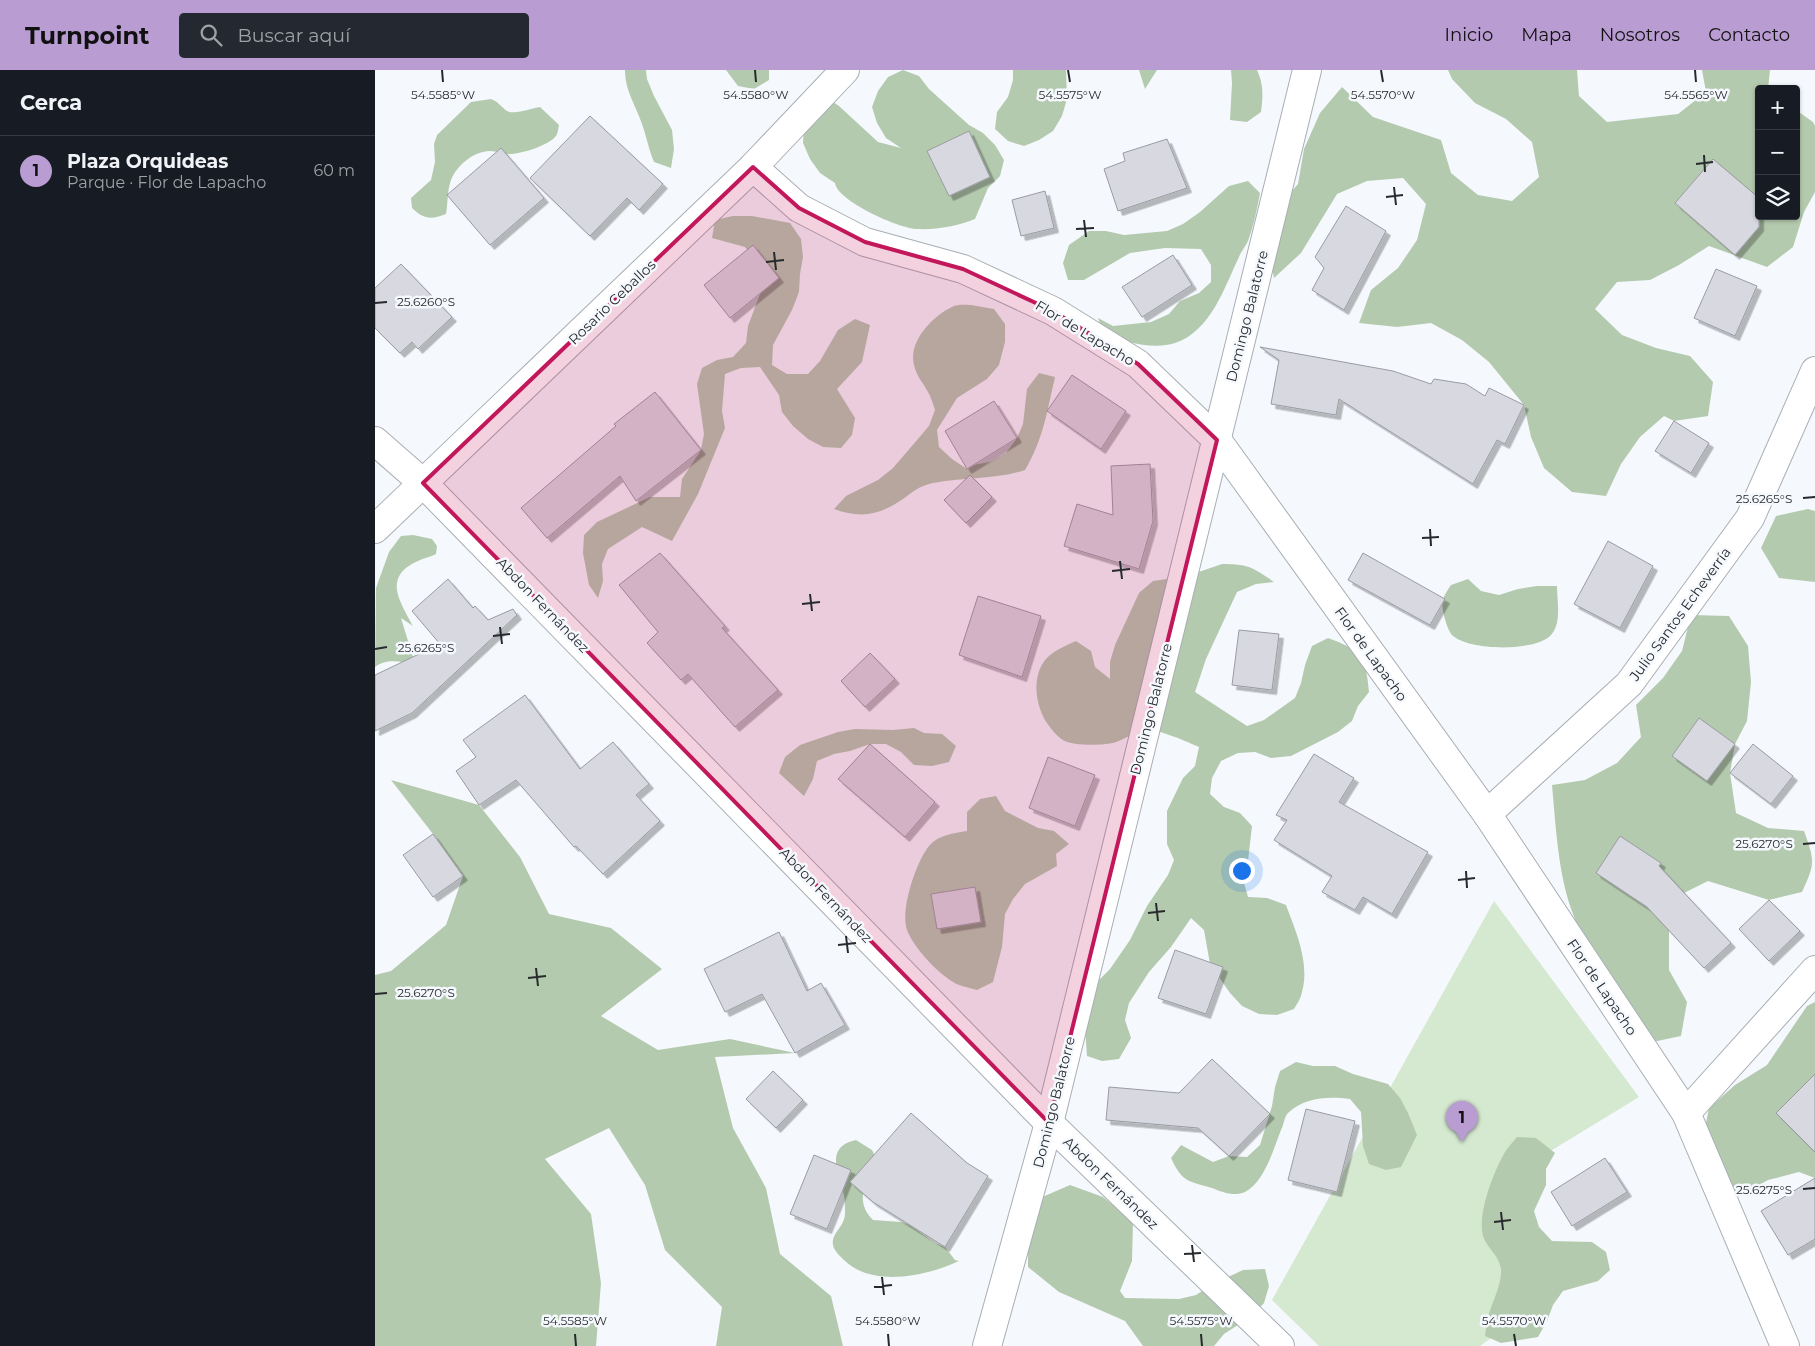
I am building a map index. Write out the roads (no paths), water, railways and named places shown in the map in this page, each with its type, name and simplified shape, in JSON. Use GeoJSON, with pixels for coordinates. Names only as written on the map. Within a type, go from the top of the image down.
{"type":"FeatureCollection","features":[{"type":"Feature","properties":{"kind":"street","name":"Rosario Ceballos"},"geometry":{"type":"LineString","coordinates":[[375,529],[753,167],[845,70]]}},
{"type":"Feature","properties":{"kind":"street","name":"Domingo Balatorre"},"geometry":{"type":"LineString","coordinates":[[987,1346],[1049,1123],[1307,70]]}},
{"type":"Feature","properties":{"kind":"street","name":"Flor de Lapacho"},"geometry":{"type":"LineString","coordinates":[[753,167],[799,208],[865,242],[963,269],[1053,311],[1138,364],[1217,440],[1487,814],[1686,1113],[1785,1346]]}},
{"type":"Feature","properties":{"kind":"street","name":"Julio Santos Echeverría"},"geometry":{"type":"LineString","coordinates":[[1487,814],[1629,684],[1750,518],[1815,371]]}},
{"type":"Feature","properties":{"kind":"street","name":"Abdon Fernández"},"geometry":{"type":"LineString","coordinates":[[375,441],[423,482],[1049,1123],[1280,1346]]}},
{"type":"Feature","properties":{"kind":"street"},"geometry":{"type":"LineString","coordinates":[[1686,1113],[1815,970]]}},
{"type":"Feature","properties":{"kind":"place","name":"Plaza Orquideas"},"geometry":{"type":"Point","coordinates":[1462,1142]}}]}
